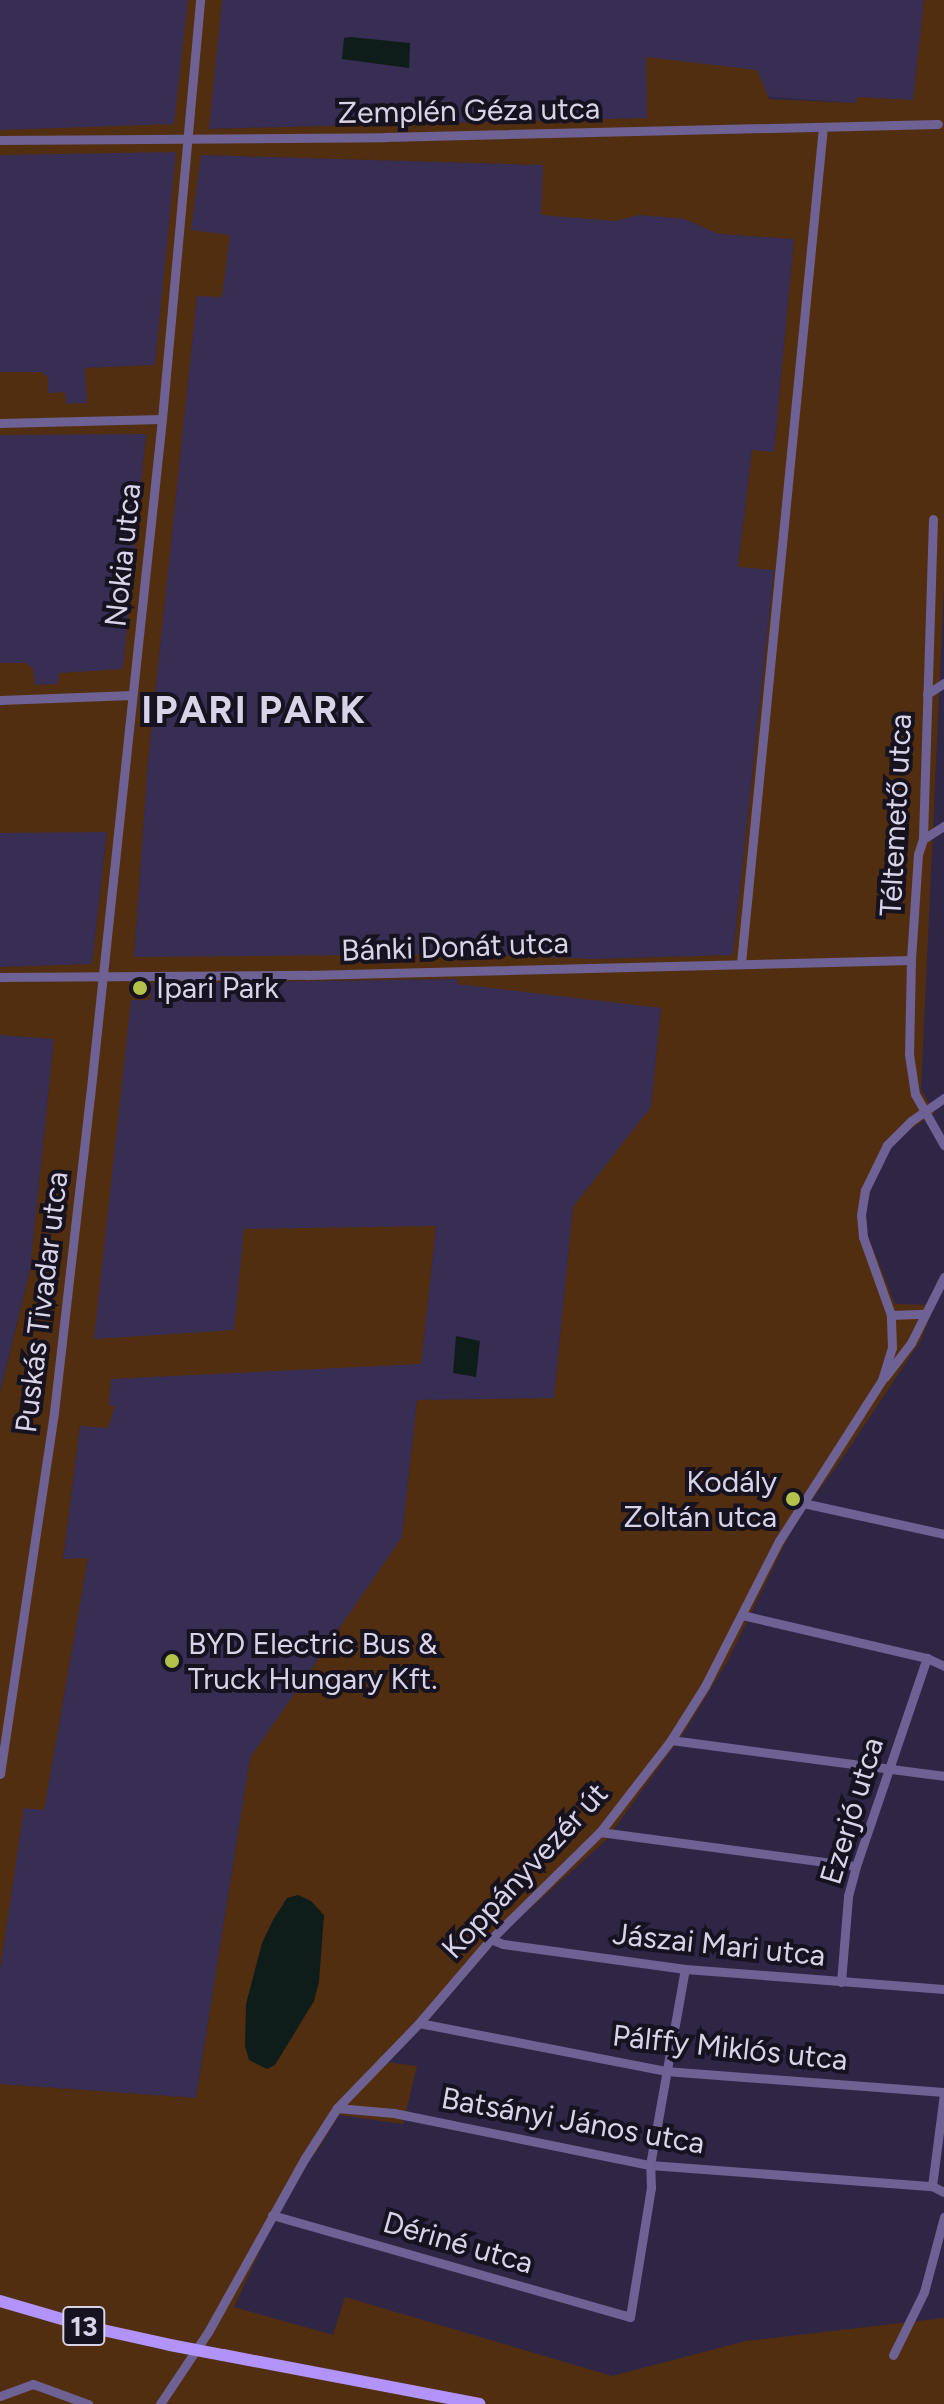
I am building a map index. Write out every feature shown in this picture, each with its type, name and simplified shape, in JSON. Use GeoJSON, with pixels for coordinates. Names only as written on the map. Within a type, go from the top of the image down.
{"type":"FeatureCollection","features":[{"type":"Feature","properties":{"kind":"main road","name":"13"},"geometry":{"type":"LineString","coordinates":[[0,2301],[89,2327],[170,2345],[479,2404]]}},
{"type":"Feature","properties":{"kind":"street","name":"Nokia utca"},"geometry":{"type":"LineString","coordinates":[[101,976],[162,419],[200,0]]}},
{"type":"Feature","properties":{"kind":"street","name":"Zemplén Géza utca"},"geometry":{"type":"LineString","coordinates":[[0,140],[938,124]]}},
{"type":"Feature","properties":{"kind":"street"},"geometry":{"type":"LineString","coordinates":[[741,963],[823,127]]}},
{"type":"Feature","properties":{"kind":"street"},"geometry":{"type":"LineString","coordinates":[[0,423],[162,419]]}},
{"type":"Feature","properties":{"kind":"street","name":"Téltemető utca"},"geometry":{"type":"LineString","coordinates":[[933,519],[923,839],[918,854],[911,960],[909,1069],[923,1112],[944,1145]]}},
{"type":"Feature","properties":{"kind":"street"},"geometry":{"type":"LineString","coordinates":[[927,694],[944,683]]}},
{"type":"Feature","properties":{"kind":"street"},"geometry":{"type":"LineString","coordinates":[[0,700],[132,695]]}},
{"type":"Feature","properties":{"kind":"street"},"geometry":{"type":"LineString","coordinates":[[923,839],[944,826]]}},
{"type":"Feature","properties":{"kind":"street","name":"Bánki Donát utca"},"geometry":{"type":"LineString","coordinates":[[0,977],[307,975],[911,960]]}},
{"type":"Feature","properties":{"kind":"street","name":"Puskás Tivadar utca"},"geometry":{"type":"LineString","coordinates":[[0,1774],[54,1412],[101,976]]}},
{"type":"Feature","properties":{"kind":"street","name":"Koppányvezér út"},"geometry":{"type":"LineString","coordinates":[[160,2404],[208,2332],[272,2215],[337,2108],[419,2023],[491,1939],[600,1832],[671,1740],[742,1615],[779,1541],[882,1380],[892,1348],[891,1315],[863,1237],[861,1215],[865,1190],[887,1145],[923,1112],[944,1098]]}},
{"type":"Feature","properties":{"kind":"street"},"geometry":{"type":"LineString","coordinates":[[882,1380],[901,1359],[944,1277]]}},
{"type":"Feature","properties":{"kind":"street"},"geometry":{"type":"LineString","coordinates":[[891,1315],[924,1314]]}},
{"type":"Feature","properties":{"kind":"street"},"geometry":{"type":"LineString","coordinates":[[803,1503],[944,1534]]}},
{"type":"Feature","properties":{"kind":"street"},"geometry":{"type":"LineString","coordinates":[[742,1615],[927,1658],[944,1666]]}},
{"type":"Feature","properties":{"kind":"street","name":"Ezerjó utca"},"geometry":{"type":"LineString","coordinates":[[841,1982],[848,1896],[927,1658]]}},
{"type":"Feature","properties":{"kind":"street"},"geometry":{"type":"LineString","coordinates":[[671,1740],[944,1776]]}},
{"type":"Feature","properties":{"kind":"street"},"geometry":{"type":"LineString","coordinates":[[600,1832],[856,1866]]}},
{"type":"Feature","properties":{"kind":"street","name":"Jászai Mari utca"},"geometry":{"type":"LineString","coordinates":[[491,1939],[503,1944],[685,1969],[944,1989]]}},
{"type":"Feature","properties":{"kind":"street"},"geometry":{"type":"LineString","coordinates":[[650,2165],[685,1969]]}},
{"type":"Feature","properties":{"kind":"street","name":"Pálffy Miklós utca"},"geometry":{"type":"LineString","coordinates":[[419,2023],[665,2071],[944,2092]]}},
{"type":"Feature","properties":{"kind":"street"},"geometry":{"type":"LineString","coordinates":[[932,2186],[944,2092]]}},
{"type":"Feature","properties":{"kind":"street","name":"Batsányi János utca"},"geometry":{"type":"LineString","coordinates":[[337,2108],[394,2113],[650,2165],[932,2186],[944,2192]]}},
{"type":"Feature","properties":{"kind":"street","name":"Dériné utca"},"geometry":{"type":"LineString","coordinates":[[272,2215],[630,2317],[651,2188],[650,2165]]}},
{"type":"Feature","properties":{"kind":"street"},"geometry":{"type":"LineString","coordinates":[[893,2355],[924,2292],[944,2217]]}},
{"type":"Feature","properties":{"kind":"street"},"geometry":{"type":"LineString","coordinates":[[0,2396],[22,2386],[43,2385],[88,2404]]}},
{"type":"Feature","properties":{"kind":"shaded area"},"geometry":{"type":"Polygon","coordinates":[[[0,0],[188,0],[188,130],[0,130],[0,0]]]}},
{"type":"Feature","properties":{"kind":"shaded area"},"geometry":{"type":"Polygon","coordinates":[[[188,0],[222,0],[209,129],[647,118],[646,57],[757,70],[769,99],[856,103],[857,97],[913,100],[924,0],[944,0],[944,586],[921,1090],[935,1113],[903,1134],[884,1157],[871,1187],[866,1214],[868,1236],[895,1304],[934,1305],[921,1340],[839,1463],[796,1521],[727,1662],[685,1731],[606,1840],[503,1933],[419,2031],[385,2062],[417,2066],[403,2124],[339,2115],[315,2154],[311,2154],[281,2205],[234,2307],[333,2335],[345,2297],[612,2376],[746,2341],[944,2318],[944,2404],[0,2404],[0,2084],[196,2098],[250,1758],[402,1537],[417,1400],[554,1398],[573,1207],[651,1107],[661,1008],[457,984],[458,979],[152,983],[150,1000],[131,1000],[94,1339],[234,1330],[244,1229],[436,1226],[421,1364],[111,1379],[109,1405],[115,1406],[108,1428],[80,1426],[63,1559],[88,1558],[44,1810],[24,1808],[0,1970],[0,1393],[30,1270],[54,1039],[0,1035],[0,967],[92,964],[107,832],[0,833],[0,663],[26,663],[33,669],[35,685],[58,684],[59,673],[123,669],[146,434],[0,435],[0,372],[42,372],[48,377],[48,393],[65,392],[66,404],[87,403],[85,368],[155,365],[176,152],[0,155],[0,130],[174,124],[188,0]],[[201,155],[191,230],[230,235],[222,297],[197,296],[148,761],[134,957],[474,954],[595,959],[733,955],[774,570],[738,567],[752,450],[774,452],[794,239],[719,234],[685,219],[640,215],[615,221],[541,215],[543,165],[201,155]]]}},
{"type":"Feature","properties":{"kind":"shaded area"},"geometry":{"type":"Polygon","coordinates":[[[222,0],[924,0],[913,100],[858,97],[857,103],[649,88],[647,118],[208,129],[222,0]]]}},
{"type":"Feature","properties":{"kind":"shaded area"},"geometry":{"type":"Polygon","coordinates":[[[344,38],[410,43],[409,68],[342,59],[344,38]]]}},
{"type":"Feature","properties":{"kind":"shaded area"},"geometry":{"type":"Polygon","coordinates":[[[177,151],[155,365],[86,368],[87,403],[66,404],[47,393],[42,372],[0,372],[0,155],[177,151]]]}},
{"type":"Feature","properties":{"kind":"shaded area"},"geometry":{"type":"Polygon","coordinates":[[[200,155],[544,165],[541,214],[615,221],[640,215],[685,219],[719,234],[794,239],[774,452],[752,450],[738,566],[774,570],[733,955],[595,959],[134,957],[148,761],[197,295],[222,297],[229,235],[190,231],[200,155]]]}},
{"type":"Feature","properties":{"kind":"shaded area"},"geometry":{"type":"Polygon","coordinates":[[[146,433],[123,670],[59,673],[59,684],[34,685],[26,663],[0,663],[0,435],[146,433]]]}},
{"type":"Feature","properties":{"kind":"shaded area"},"geometry":{"type":"Polygon","coordinates":[[[107,831],[92,964],[0,967],[0,833],[107,831]]]}},
{"type":"Feature","properties":{"kind":"shaded area"},"geometry":{"type":"Polygon","coordinates":[[[458,979],[458,984],[661,1007],[651,1107],[573,1207],[554,1398],[417,1400],[402,1537],[250,1758],[196,2098],[0,2084],[0,1970],[24,1807],[44,1810],[88,1558],[63,1560],[80,1426],[114,1406],[109,1405],[111,1379],[421,1363],[436,1227],[234,1330],[93,1340],[131,999],[151,983],[458,979]]]}},
{"type":"Feature","properties":{"kind":"shaded area"},"geometry":{"type":"Polygon","coordinates":[[[0,1035],[54,1039],[30,1270],[0,1392],[0,1035]]]}},
{"type":"Feature","properties":{"kind":"shaded area"},"geometry":{"type":"Polygon","coordinates":[[[456,1336],[480,1341],[476,1377],[453,1373],[456,1336]]]}},
{"type":"Feature","properties":{"kind":"shaded area"},"geometry":{"type":"Polygon","coordinates":[[[298,1895],[311,1901],[324,1915],[319,1982],[314,2001],[275,2065],[267,2069],[249,2060],[245,2046],[246,2004],[262,1943],[287,1898],[298,1895]]]}},
{"type":"Feature","properties":{"kind":"place","name":"Ipari Park"},"geometry":{"type":"Point","coordinates":[140,988]}},
{"type":"Feature","properties":{"kind":"place","name":"Kodály Zoltán utca"},"geometry":{"type":"Point","coordinates":[793,1499]}},
{"type":"Feature","properties":{"kind":"place","name":"BYD Electric Bus & Truck Hungary Kft."},"geometry":{"type":"Point","coordinates":[172,1661]}},
{"type":"Feature","properties":{"kind":"district","name":"IPARI PARK"},"geometry":{"type":"Point","coordinates":[254,711]}}]}
